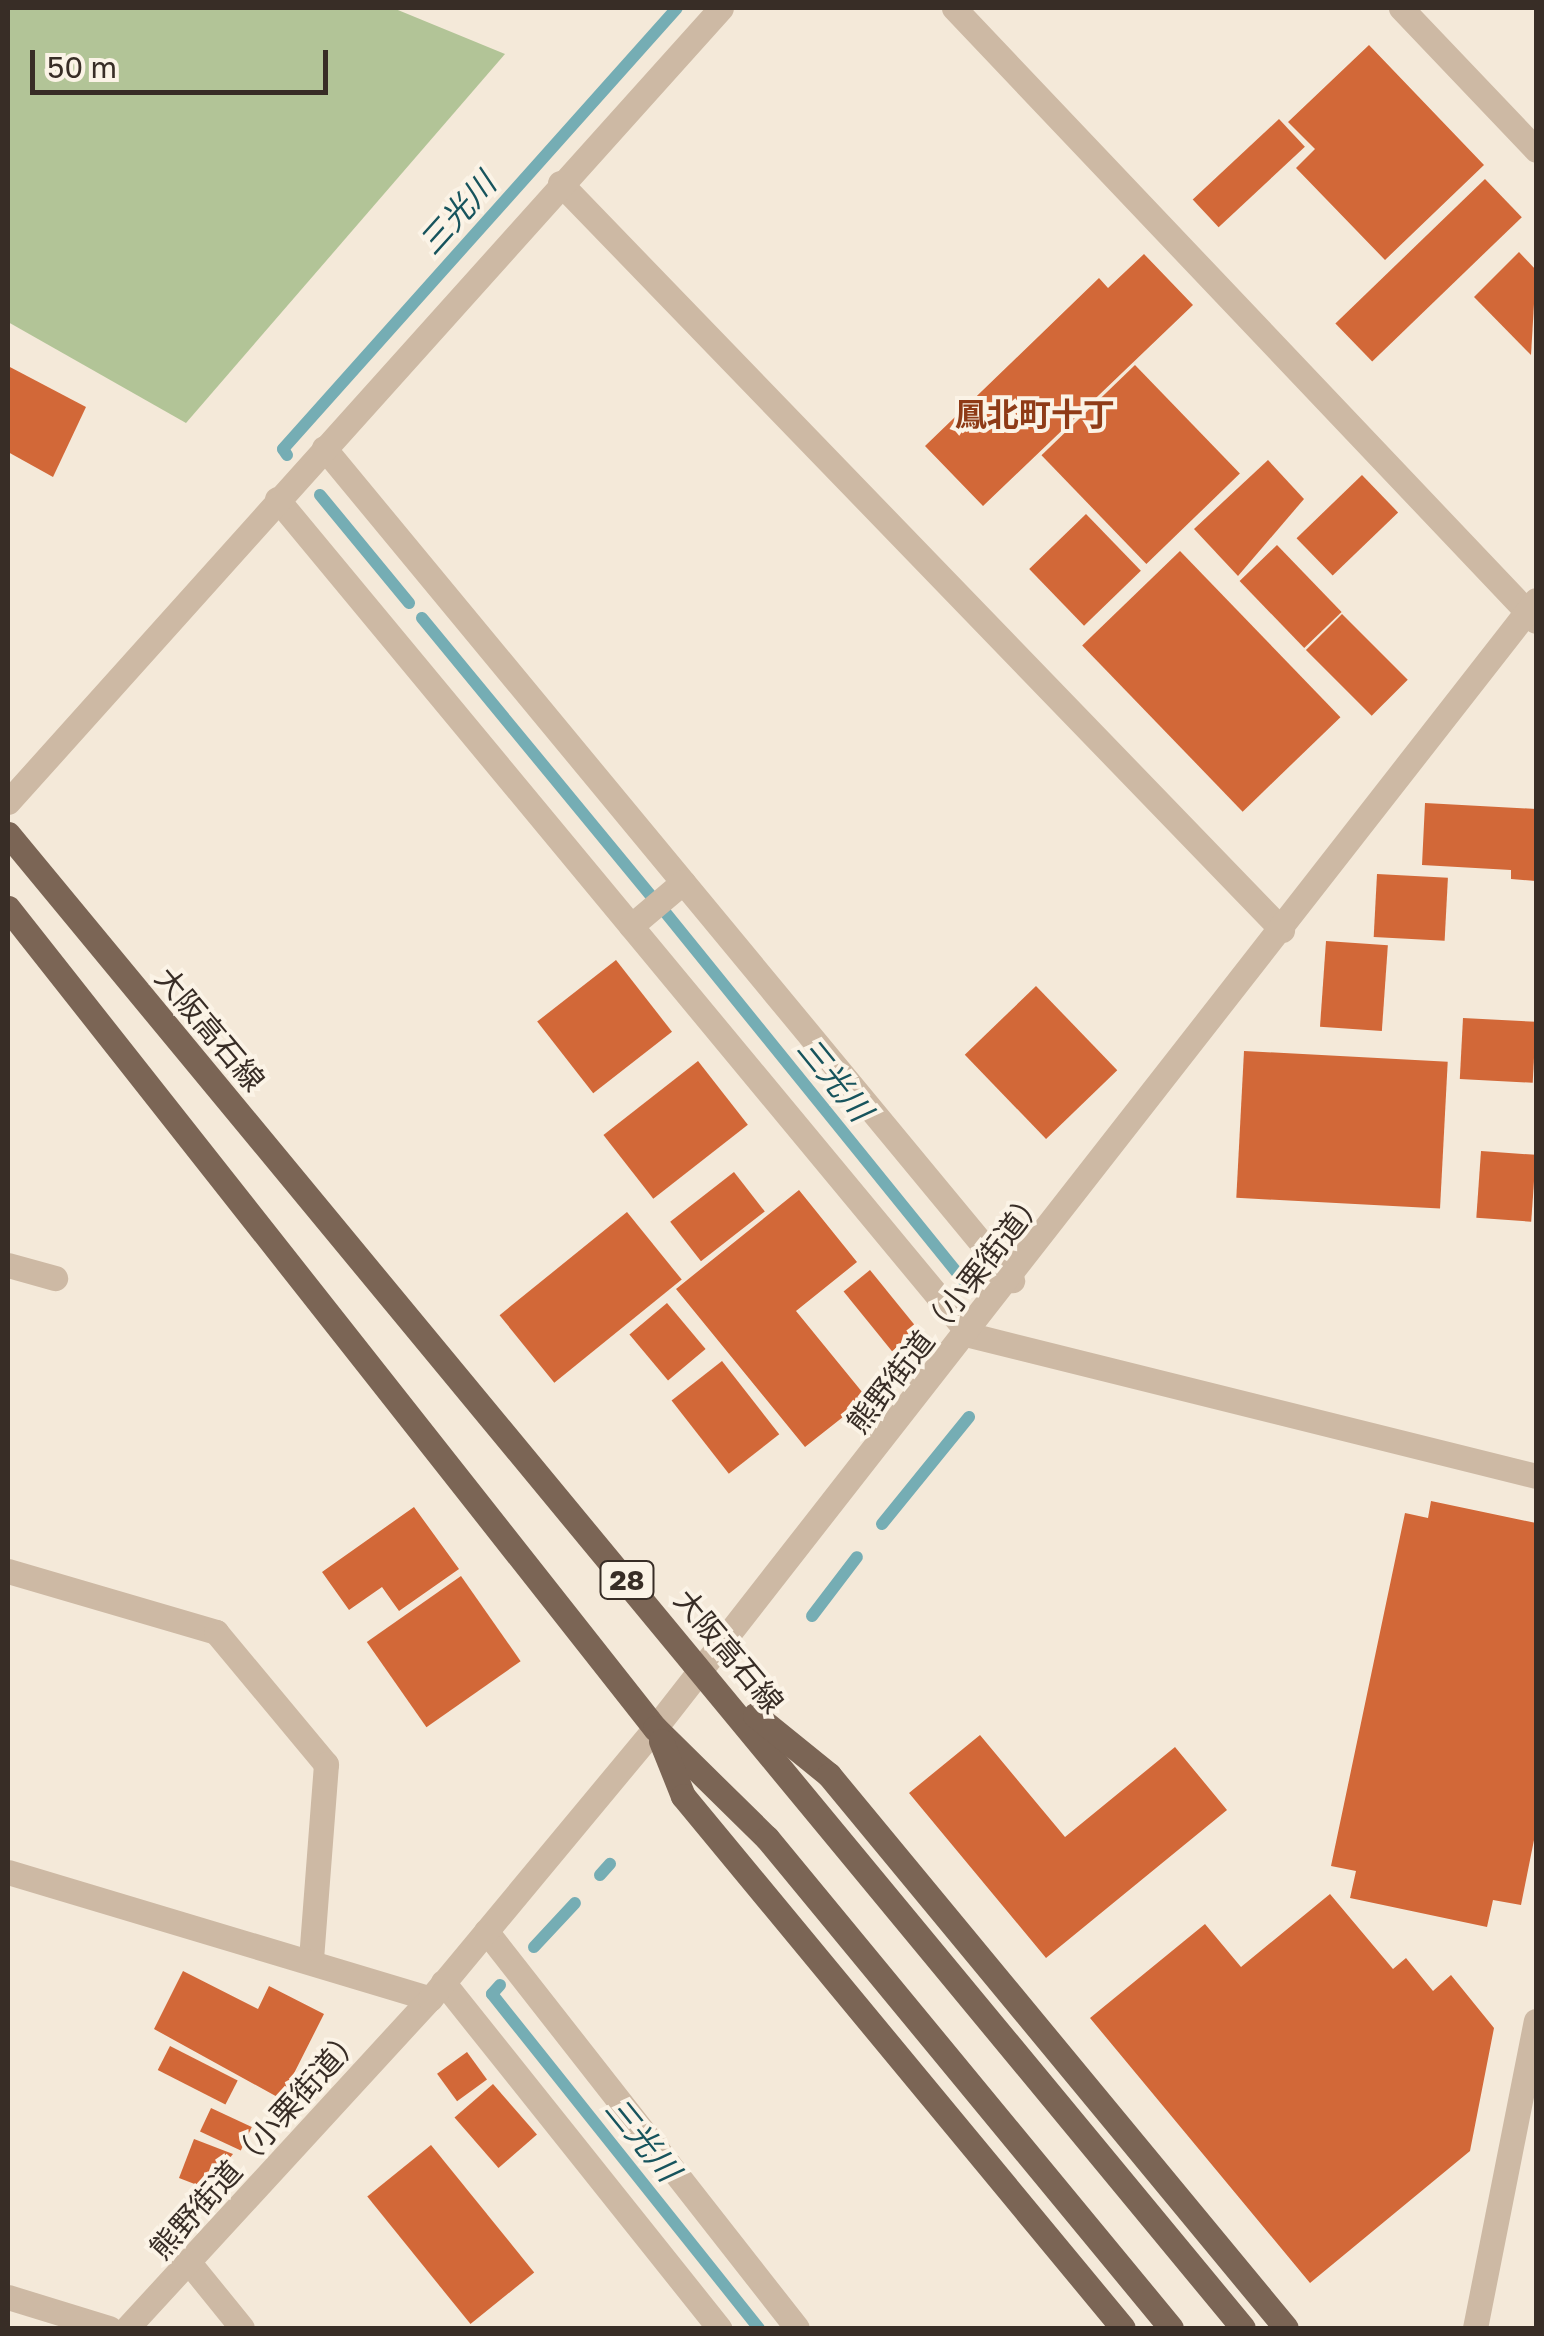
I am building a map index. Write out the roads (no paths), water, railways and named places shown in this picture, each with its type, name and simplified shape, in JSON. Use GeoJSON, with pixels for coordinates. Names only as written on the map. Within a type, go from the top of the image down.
{"type":"FeatureCollection","features":[{"type":"Feature","properties":{"kind":"main road","name":"大阪高石線"},"geometry":{"type":"LineString","coordinates":[[8,834],[1243,2328]]}},
{"type":"Feature","properties":{"kind":"main road","name":"28"},"geometry":{"type":"LineString","coordinates":[[8,908],[655,1728],[767,1838],[1171,2328]]}},
{"type":"Feature","properties":{"kind":"main road"},"geometry":{"type":"LineString","coordinates":[[701,1670],[829,1775],[1286,2328]]}},
{"type":"Feature","properties":{"kind":"main road"},"geometry":{"type":"LineString","coordinates":[[655,1728],[684,1796],[1123,2328]]}},
{"type":"Feature","properties":{"kind":"street"},"geometry":{"type":"LineString","coordinates":[[8,802],[721,8]]}},
{"type":"Feature","properties":{"kind":"street"},"geometry":{"type":"LineString","coordinates":[[954,8],[1533,611]]}},
{"type":"Feature","properties":{"kind":"street"},"geometry":{"type":"LineString","coordinates":[[1400,8],[1536,150]]}},
{"type":"Feature","properties":{"kind":"street"},"geometry":{"type":"LineString","coordinates":[[560,183],[1282,930]]}},
{"type":"Feature","properties":{"kind":"street"},"geometry":{"type":"LineString","coordinates":[[323,448],[675,889],[1012,1280]]}},
{"type":"Feature","properties":{"kind":"street"},"geometry":{"type":"LineString","coordinates":[[282,494],[970,1335],[1536,1476]]}},
{"type":"Feature","properties":{"kind":"street","name":"熊野街道（小栗街道）"},"geometry":{"type":"LineString","coordinates":[[126,2328],[191,2265],[437,1990],[655,1728],[970,1335],[1533,611]]}},
{"type":"Feature","properties":{"kind":"street"},"geometry":{"type":"LineString","coordinates":[[635,923],[675,889]]}},
{"type":"Feature","properties":{"kind":"street"},"geometry":{"type":"LineString","coordinates":[[8,1265],[55,1278]]}},
{"type":"Feature","properties":{"kind":"street"},"geometry":{"type":"LineString","coordinates":[[8,1571],[216,1632],[326,1764],[311,1960]]}},
{"type":"Feature","properties":{"kind":"street"},"geometry":{"type":"LineString","coordinates":[[8,1872],[311,1960],[437,1990],[719,2328]]}},
{"type":"Feature","properties":{"kind":"street"},"geometry":{"type":"LineString","coordinates":[[486,1931],[797,2328]]}},
{"type":"Feature","properties":{"kind":"street"},"geometry":{"type":"LineString","coordinates":[[1475,2328],[1536,2021]]}},
{"type":"Feature","properties":{"kind":"street"},"geometry":{"type":"LineString","coordinates":[[191,2265],[242,2328]]}},
{"type":"Feature","properties":{"kind":"street"},"geometry":{"type":"LineString","coordinates":[[8,2297],[109,2328]]}},
{"type":"Feature","properties":{"kind":"waterway","name":"三光川"},"geometry":{"type":"LineString","coordinates":[[287,455],[283,449],[677,8]]}},
{"type":"Feature","properties":{"kind":"waterway","name":"三光川"},"geometry":{"type":"LineString","coordinates":[[320,495],[409,603]]}},
{"type":"Feature","properties":{"kind":"waterway","name":"三光川"},"geometry":{"type":"LineString","coordinates":[[422,618],[653,898]]}},
{"type":"Feature","properties":{"kind":"waterway","name":"三光川"},"geometry":{"type":"LineString","coordinates":[[665,912],[963,1280]]}},
{"type":"Feature","properties":{"kind":"waterway","name":"三光川"},"geometry":{"type":"LineString","coordinates":[[882,1524],[969,1417]]}},
{"type":"Feature","properties":{"kind":"waterway","name":"三光川"},"geometry":{"type":"LineString","coordinates":[[812,1616],[857,1557]]}},
{"type":"Feature","properties":{"kind":"waterway","name":"三光川"},"geometry":{"type":"LineString","coordinates":[[600,1875],[610,1864]]}},
{"type":"Feature","properties":{"kind":"waterway","name":"三光川"},"geometry":{"type":"LineString","coordinates":[[534,1947],[575,1903]]}},
{"type":"Feature","properties":{"kind":"waterway","name":"三光川"},"geometry":{"type":"LineString","coordinates":[[500,1985],[492,1994],[759,2328]]}},
{"type":"Feature","properties":{"kind":"district","name":"鳳北町十丁"},"geometry":{"type":"Point","coordinates":[1035,414]}}]}
